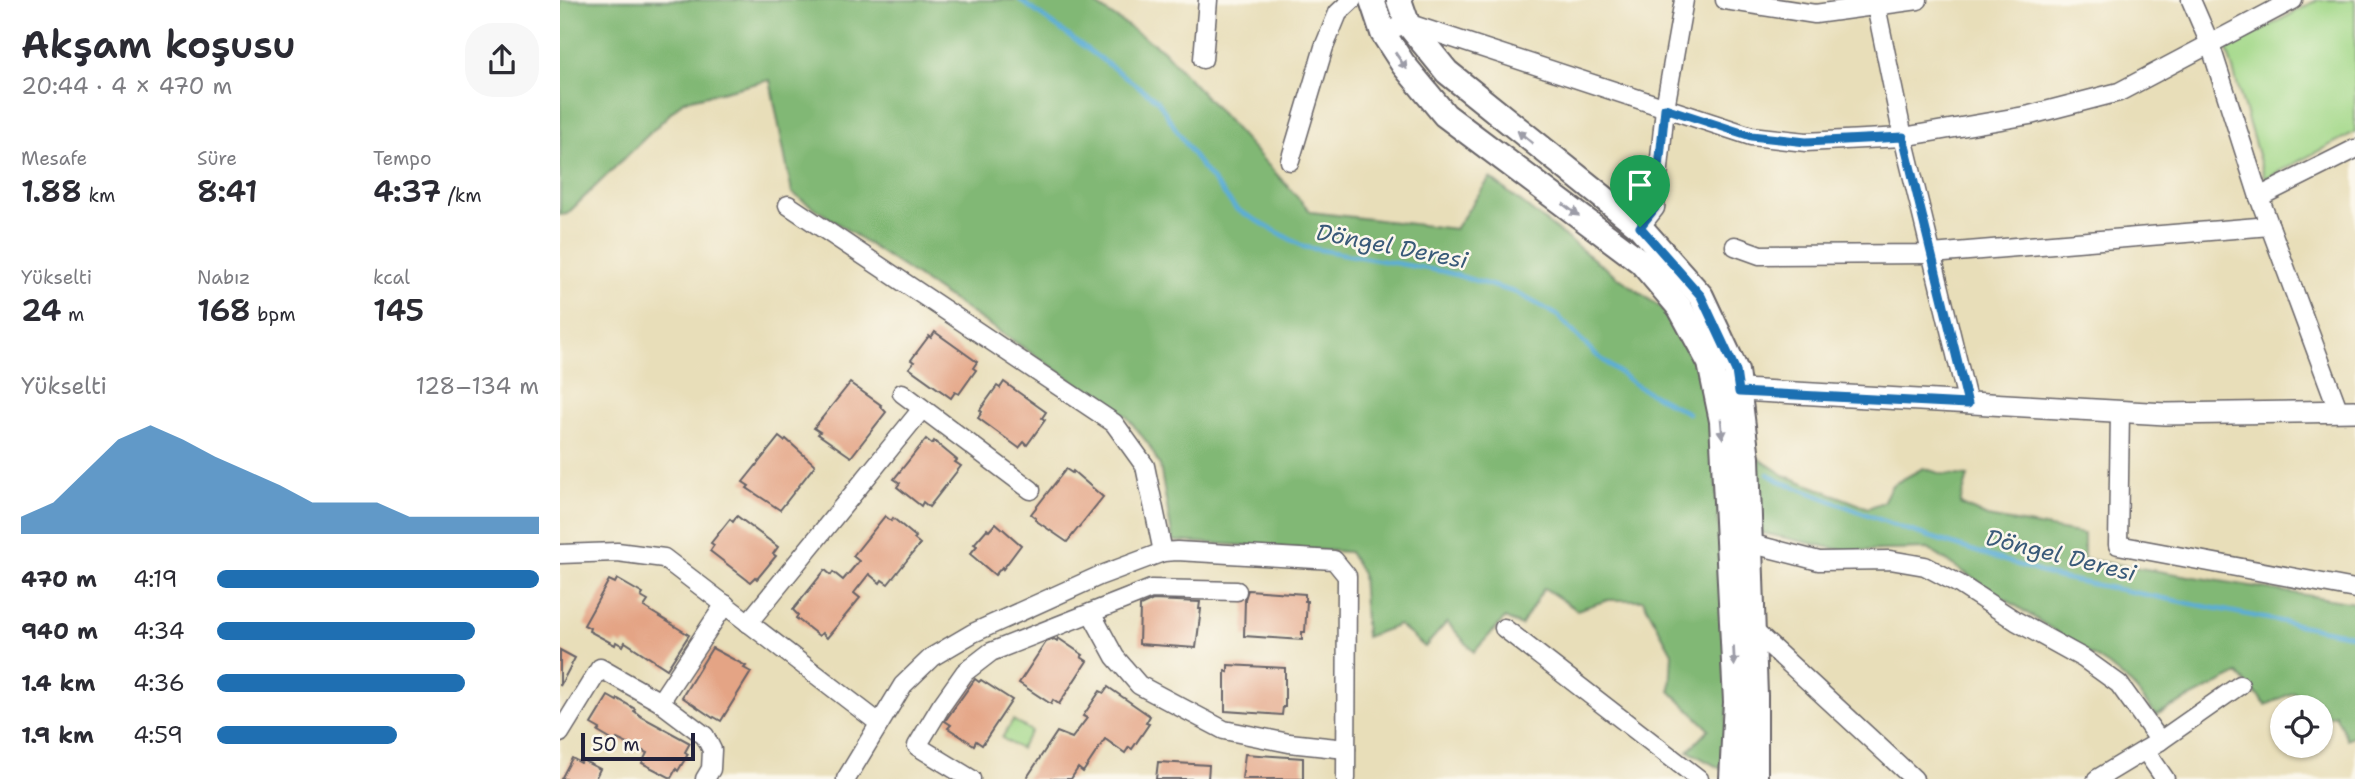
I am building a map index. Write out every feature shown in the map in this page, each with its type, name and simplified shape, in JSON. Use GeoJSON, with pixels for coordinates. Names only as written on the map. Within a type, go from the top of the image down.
{"type":"FeatureCollection","features":[{"type":"Feature","properties":{"kind":"main road"},"geometry":{"type":"LineString","coordinates":[[1372,0],[1383,33],[1403,64],[1446,115],[1641,262],[1679,308],[1727,390],[1747,458],[1755,779]]}},
{"type":"Feature","properties":{"kind":"main road"},"geometry":{"type":"LineString","coordinates":[[1399,0],[1407,23],[1447,72],[1640,227],[1701,296],[1736,371],[1727,390],[1722,421],[1735,688],[1732,779]]}},
{"type":"Feature","properties":{"kind":"street"},"geometry":{"type":"LineString","coordinates":[[1203,59],[1208,0]]}},
{"type":"Feature","properties":{"kind":"street"},"geometry":{"type":"LineString","coordinates":[[1290,161],[1324,47],[1338,13],[1352,0]]}},
{"type":"Feature","properties":{"kind":"street"},"geometry":{"type":"LineString","coordinates":[[1640,227],[1655,208],[1665,108],[1684,0]]}},
{"type":"Feature","properties":{"kind":"street"},"geometry":{"type":"LineString","coordinates":[[1725,0],[1798,6],[1815,14],[1910,1]]}},
{"type":"Feature","properties":{"kind":"street"},"geometry":{"type":"LineString","coordinates":[[1727,390],[2166,414],[2347,411],[2270,226],[2210,44],[2190,0]]}},
{"type":"Feature","properties":{"kind":"street"},"geometry":{"type":"LineString","coordinates":[[1383,33],[1407,23],[1751,136],[1806,142],[1903,137],[2029,115],[2119,92],[2293,0]]}},
{"type":"Feature","properties":{"kind":"street"},"geometry":{"type":"LineString","coordinates":[[1877,6],[1903,137],[1968,404]]}},
{"type":"Feature","properties":{"kind":"street"},"geometry":{"type":"LineString","coordinates":[[2259,197],[2355,149]]}},
{"type":"Feature","properties":{"kind":"street"},"geometry":{"type":"LineString","coordinates":[[788,205],[1114,423],[1145,466],[1163,552]]}},
{"type":"Feature","properties":{"kind":"street"},"geometry":{"type":"LineString","coordinates":[[1735,246],[1760,254],[1932,254],[2270,226]]}},
{"type":"Feature","properties":{"kind":"street"},"geometry":{"type":"LineString","coordinates":[[902,393],[1031,490]]}},
{"type":"Feature","properties":{"kind":"street"},"geometry":{"type":"LineString","coordinates":[[748,623],[922,409]]}},
{"type":"Feature","properties":{"kind":"street"},"geometry":{"type":"LineString","coordinates":[[2120,412],[2118,545],[2355,589]]}},
{"type":"Feature","properties":{"kind":"street"},"geometry":{"type":"LineString","coordinates":[[1749,543],[1819,561],[1890,560],[1925,566],[1959,584],[2016,621],[2083,658],[2119,684],[2152,746],[2165,779]]}},
{"type":"Feature","properties":{"kind":"street"},"geometry":{"type":"LineString","coordinates":[[560,554],[617,552],[664,558],[880,723]]}},
{"type":"Feature","properties":{"kind":"street"},"geometry":{"type":"LineString","coordinates":[[846,779],[903,685],[932,657],[974,633],[1099,576],[1163,552],[1334,560],[1347,576],[1346,779]]}},
{"type":"Feature","properties":{"kind":"street"},"geometry":{"type":"LineString","coordinates":[[971,779],[917,746],[965,672],[991,652],[1151,589],[1237,591]]}},
{"type":"Feature","properties":{"kind":"street"},"geometry":{"type":"LineString","coordinates":[[660,702],[725,604]]}},
{"type":"Feature","properties":{"kind":"street"},"geometry":{"type":"LineString","coordinates":[[1091,613],[1115,657],[1139,685],[1224,730],[1289,743],[1346,749]]}},
{"type":"Feature","properties":{"kind":"street"},"geometry":{"type":"LineString","coordinates":[[1504,628],[1699,779]]}},
{"type":"Feature","properties":{"kind":"street"},"geometry":{"type":"LineString","coordinates":[[1752,629],[1914,779]]}},
{"type":"Feature","properties":{"kind":"street"},"geometry":{"type":"LineString","coordinates":[[560,733],[600,668],[660,702],[705,736],[712,750],[712,769],[705,779]]}},
{"type":"Feature","properties":{"kind":"street"},"geometry":{"type":"LineString","coordinates":[[2097,779],[2152,746],[2240,685]]}},
{"type":"Feature","properties":{"kind":"green space"},"geometry":{"type":"Polygon","coordinates":[[[560,0],[1089,0],[1163,50],[1311,212],[1455,229],[1490,178],[1661,308],[1699,371],[1714,450],[1729,696],[1721,769],[1688,751],[1709,729],[1670,691],[1672,653],[1643,600],[1608,600],[1577,610],[1544,588],[1521,626],[1505,618],[1474,652],[1447,622],[1425,647],[1399,625],[1366,637],[1362,574],[1349,552],[1173,541],[1160,466],[1149,445],[1127,417],[792,193],[770,80],[683,101],[567,214],[560,215],[560,0]]]}},
{"type":"Feature","properties":{"kind":"green space"},"geometry":{"type":"Polygon","coordinates":[[[2317,0],[2355,0],[2355,132],[2265,179],[2227,49],[2317,0]]]}},
{"type":"Feature","properties":{"kind":"green space"},"geometry":{"type":"Polygon","coordinates":[[[1758,458],[1784,475],[1868,508],[1883,502],[1892,485],[1923,468],[1942,474],[1968,476],[1960,504],[1987,517],[2084,534],[2084,559],[2355,603],[2355,735],[2347,739],[2333,715],[2333,695],[2296,695],[2294,692],[2288,695],[2270,695],[2270,703],[2266,705],[2238,674],[2156,715],[2131,684],[2109,666],[1928,549],[1846,551],[1758,532],[1758,458]]]}},
{"type":"Feature","properties":{"kind":"green space"},"geometry":{"type":"Polygon","coordinates":[[[1013,720],[1031,731],[1020,749],[1002,738],[1013,720]]]}},
{"type":"Feature","properties":{"kind":"building"},"geometry":{"type":"Polygon","coordinates":[[[935,332],[977,362],[973,368],[976,370],[959,394],[955,392],[951,398],[909,368],[914,362],[911,360],[935,332]]]}},
{"type":"Feature","properties":{"kind":"building"},"geometry":{"type":"Polygon","coordinates":[[[1004,382],[1046,412],[1042,418],[1045,420],[1027,445],[1024,442],[1019,448],[978,418],[982,412],[980,410],[997,386],[1000,388],[1004,382]]]}},
{"type":"Feature","properties":{"kind":"building"},"geometry":{"type":"Polygon","coordinates":[[[850,383],[881,405],[886,412],[851,457],[818,434],[820,432],[814,428],[850,383]]]}},
{"type":"Feature","properties":{"kind":"building"},"geometry":{"type":"Polygon","coordinates":[[[779,437],[784,441],[786,439],[815,465],[780,510],[747,488],[749,486],[743,482],[779,437]]]}},
{"type":"Feature","properties":{"kind":"building"},"geometry":{"type":"Polygon","coordinates":[[[926,439],[932,444],[934,441],[961,466],[929,507],[923,502],[921,506],[897,487],[900,483],[894,479],[926,439]]]}},
{"type":"Feature","properties":{"kind":"building"},"geometry":{"type":"Polygon","coordinates":[[[1066,469],[1072,473],[1073,471],[1103,497],[1067,542],[1035,520],[1031,514],[1066,469]]]}},
{"type":"Feature","properties":{"kind":"building"},"geometry":{"type":"Polygon","coordinates":[[[737,516],[778,547],[773,554],[776,556],[757,579],[755,577],[750,582],[710,551],[714,545],[711,543],[730,519],[733,522],[737,516]]]}},
{"type":"Feature","properties":{"kind":"building"},"geometry":{"type":"Polygon","coordinates":[[[885,516],[891,521],[893,518],[916,537],[914,539],[920,544],[888,584],[882,580],[880,583],[869,574],[854,593],[860,598],[827,638],[822,633],[819,636],[796,618],[798,615],[793,610],[825,570],[831,575],[833,572],[843,580],[859,561],[853,556],[885,516]]]}},
{"type":"Feature","properties":{"kind":"building"},"geometry":{"type":"Polygon","coordinates":[[[996,523],[1021,545],[1003,569],[1002,567],[995,575],[970,554],[977,546],[974,544],[996,523]]]}},
{"type":"Feature","properties":{"kind":"building"},"geometry":{"type":"Polygon","coordinates":[[[617,579],[643,594],[641,597],[648,601],[644,607],[689,635],[667,669],[625,642],[623,646],[616,642],[615,645],[589,631],[590,628],[584,625],[609,580],[615,583],[617,579]]]}},
{"type":"Feature","properties":{"kind":"building"},"geometry":{"type":"Polygon","coordinates":[[[1248,590],[1305,594],[1305,632],[1302,632],[1302,640],[1244,636],[1245,599],[1248,590]]]}},
{"type":"Feature","properties":{"kind":"building"},"geometry":{"type":"Polygon","coordinates":[[[1153,600],[1200,602],[1196,648],[1139,644],[1140,606],[1153,600]]]}},
{"type":"Feature","properties":{"kind":"building"},"geometry":{"type":"Polygon","coordinates":[[[1058,638],[1083,655],[1081,657],[1087,661],[1059,704],[1053,700],[1051,704],[1019,683],[1046,642],[1054,639],[1057,641],[1058,638]]]}},
{"type":"Feature","properties":{"kind":"building"},"geometry":{"type":"Polygon","coordinates":[[[712,648],[746,666],[744,668],[751,672],[721,721],[682,697],[712,648]]]}},
{"type":"Feature","properties":{"kind":"building"},"geometry":{"type":"Polygon","coordinates":[[[560,650],[575,658],[560,686],[560,650]]]}},
{"type":"Feature","properties":{"kind":"building"},"geometry":{"type":"Polygon","coordinates":[[[1228,665],[1285,668],[1285,707],[1282,715],[1225,711],[1225,671],[1228,672],[1228,665]]]}},
{"type":"Feature","properties":{"kind":"building"},"geometry":{"type":"Polygon","coordinates":[[[975,679],[1012,700],[982,745],[976,741],[974,745],[948,728],[951,725],[945,721],[975,679]]]}},
{"type":"Feature","properties":{"kind":"building"},"geometry":{"type":"Polygon","coordinates":[[[1108,687],[1150,716],[1146,723],[1149,724],[1132,749],[1129,747],[1125,753],[1105,739],[1083,772],[1078,768],[1071,779],[1026,779],[1057,732],[1072,738],[1087,718],[1083,716],[1100,691],[1104,693],[1108,687]]]}},
{"type":"Feature","properties":{"kind":"building"},"geometry":{"type":"Polygon","coordinates":[[[608,696],[617,701],[618,699],[635,709],[642,717],[690,743],[685,752],[688,754],[671,778],[642,763],[647,753],[617,739],[615,742],[598,732],[600,729],[591,724],[608,696]]]}},
{"type":"Feature","properties":{"kind":"building"},"geometry":{"type":"Polygon","coordinates":[[[1245,754],[1303,758],[1303,779],[1242,779],[1245,754]]]}},
{"type":"Feature","properties":{"kind":"building"},"geometry":{"type":"Polygon","coordinates":[[[572,758],[600,769],[595,779],[561,779],[572,758]]]}},
{"type":"Feature","properties":{"kind":"building"},"geometry":{"type":"Polygon","coordinates":[[[1158,762],[1209,765],[1208,779],[1156,779],[1158,762]]]}},
{"type":"Feature","properties":{"kind":"waterway","name":"Döngel Deresi"},"geometry":{"type":"LineString","coordinates":[[1020,0],[1157,100],[1197,161],[1236,209],[1304,247],[1446,272],[1517,293],[1557,315],[1595,354],[1637,386],[1688,413]]}},
{"type":"Feature","properties":{"kind":"waterway","name":"Döngel Deresi"},"geometry":{"type":"LineString","coordinates":[[1768,474],[1777,480],[1902,528],[2056,577],[2355,636]]}},
{"type":"Feature","properties":{"kind":"route"},"geometry":{"type":"LineString","coordinates":[[1665,108],[1751,136],[1806,142],[1903,137],[1968,404],[1739,392],[1736,371],[1701,296],[1640,227],[1655,208],[1665,108]]}}]}
